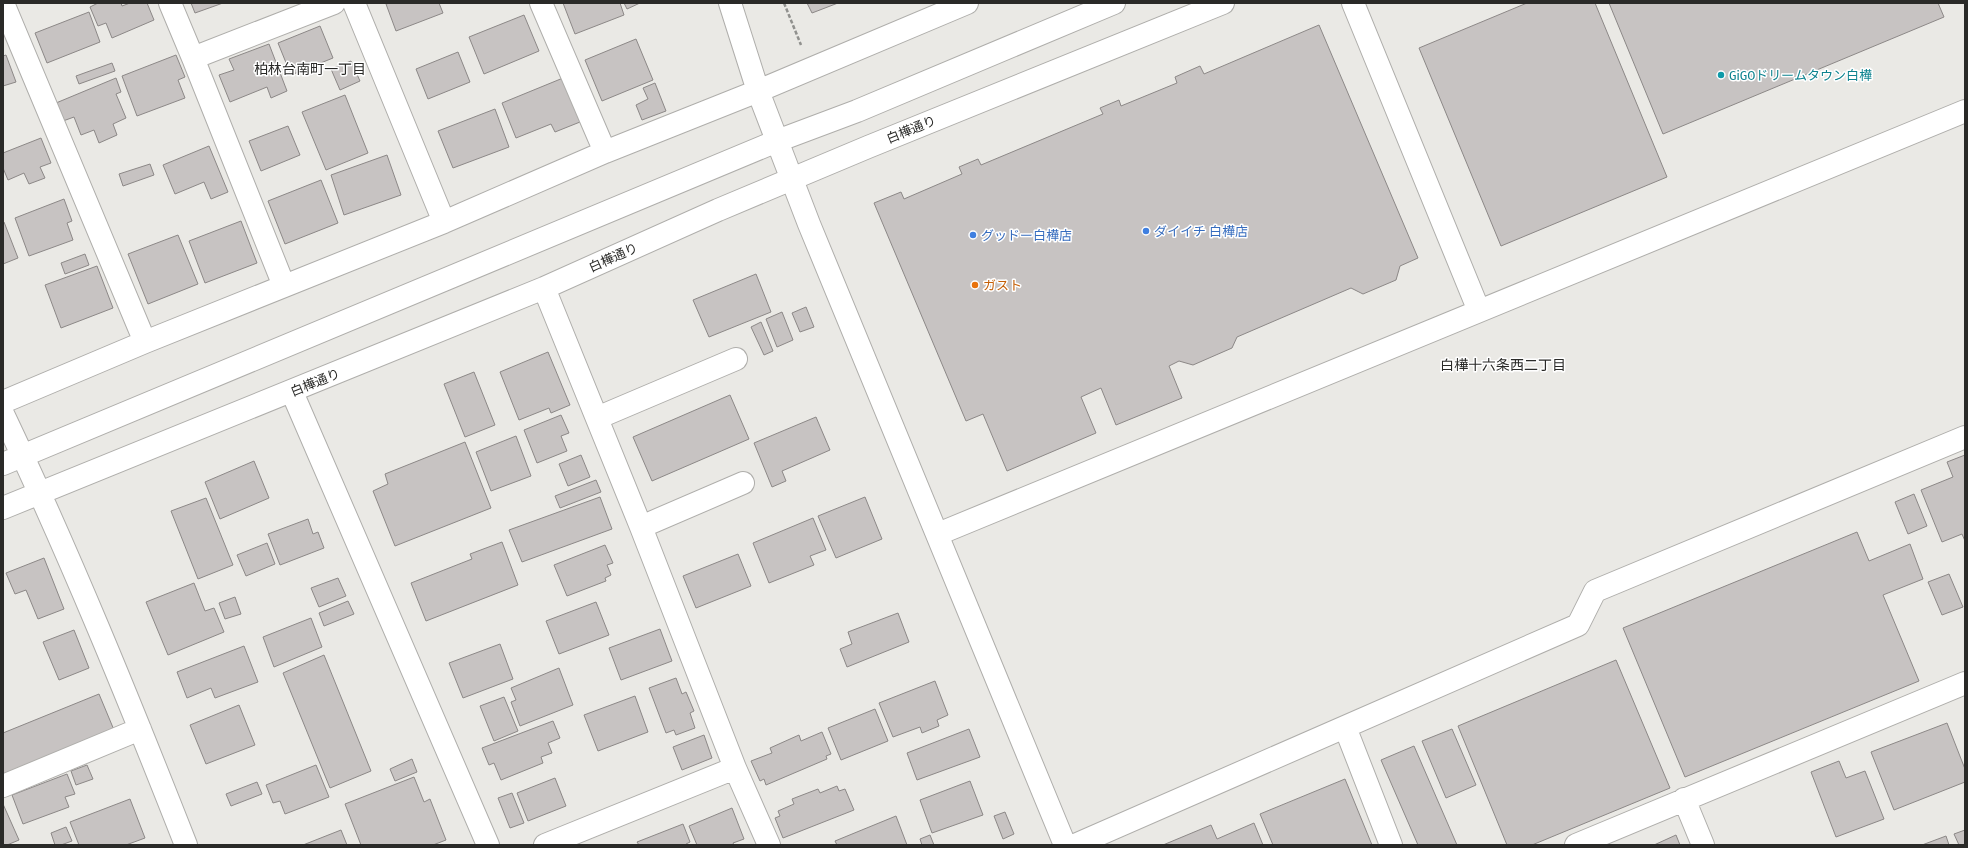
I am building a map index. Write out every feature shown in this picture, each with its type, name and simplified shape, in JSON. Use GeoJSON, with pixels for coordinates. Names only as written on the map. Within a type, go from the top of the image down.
{"type":"FeatureCollection","features":[{"type":"Feature","properties":{"kind":"street"},"geometry":{"type":"LineString","coordinates":[[3,3],[145,342]]}},
{"type":"Feature","properties":{"kind":"street"},"geometry":{"type":"LineString","coordinates":[[170,3],[284,286]]}},
{"type":"Feature","properties":{"kind":"street"},"geometry":{"type":"LineString","coordinates":[[193,58],[334,3]]}},
{"type":"Feature","properties":{"kind":"street"},"geometry":{"type":"LineString","coordinates":[[354,3],[444,222]]}},
{"type":"Feature","properties":{"kind":"street"},"geometry":{"type":"LineString","coordinates":[[541,3],[605,152]]}},
{"type":"Feature","properties":{"kind":"street"},"geometry":{"type":"LineString","coordinates":[[730,3],[758,91],[792,180],[1065,845]]}},
{"type":"Feature","properties":{"kind":"street"},"geometry":{"type":"LineString","coordinates":[[13,460],[777,141],[857,111],[1114,3]]}},
{"type":"Feature","properties":{"kind":"street","name":"白樺通り"},"geometry":{"type":"LineString","coordinates":[[3,508],[292,392],[544,288],[718,210],[792,180],[868,146],[1223,3]]}},
{"type":"Feature","properties":{"kind":"street"},"geometry":{"type":"LineString","coordinates":[[1353,3],[1479,311]]}},
{"type":"Feature","properties":{"kind":"street"},"geometry":{"type":"LineString","coordinates":[[3,402],[145,342],[444,222],[605,152],[811,69],[959,4]]}},
{"type":"Feature","properties":{"kind":"street"},"geometry":{"type":"LineString","coordinates":[[938,534],[1965,110]]}},
{"type":"Feature","properties":{"kind":"street"},"geometry":{"type":"LineString","coordinates":[[544,288],[641,527],[735,768],[769,845]]}},
{"type":"Feature","properties":{"kind":"street"},"geometry":{"type":"LineString","coordinates":[[597,418],[736,359]]}},
{"type":"Feature","properties":{"kind":"street"},"geometry":{"type":"LineString","coordinates":[[292,392],[488,845]]}},
{"type":"Feature","properties":{"kind":"street"},"geometry":{"type":"LineString","coordinates":[[3,414],[13,460],[40,492],[140,729],[186,845]]}},
{"type":"Feature","properties":{"kind":"street"},"geometry":{"type":"LineString","coordinates":[[1076,845],[1578,625],[1595,591],[1965,437]]}},
{"type":"Feature","properties":{"kind":"street"},"geometry":{"type":"LineString","coordinates":[[641,527],[743,483]]}},
{"type":"Feature","properties":{"kind":"street"},"geometry":{"type":"LineString","coordinates":[[1576,845],[1965,683]]}},
{"type":"Feature","properties":{"kind":"street"},"geometry":{"type":"LineString","coordinates":[[1345,727],[1391,845]]}},
{"type":"Feature","properties":{"kind":"street"},"geometry":{"type":"LineString","coordinates":[[3,786],[140,729]]}},
{"type":"Feature","properties":{"kind":"street"},"geometry":{"type":"LineString","coordinates":[[545,845],[735,768]]}},
{"type":"Feature","properties":{"kind":"street"},"geometry":{"type":"LineString","coordinates":[[1684,799],[1703,845]]}},
{"type":"Feature","properties":{"kind":"path"},"geometry":{"type":"LineString","coordinates":[[784,3],[811,69]]}},
{"type":"Feature","properties":{"kind":"building"},"geometry":{"type":"Polygon","coordinates":[[[98,3],[121,3],[122,6],[130,3],[147,3],[154,20],[112,38],[106,23],[98,26],[90,7],[98,3]]]}},
{"type":"Feature","properties":{"kind":"building"},"geometry":{"type":"Polygon","coordinates":[[[191,3],[223,3],[195,13],[191,3]]]}},
{"type":"Feature","properties":{"kind":"building"},"geometry":{"type":"Polygon","coordinates":[[[439,3],[443,13],[396,31],[386,4],[439,3]]]}},
{"type":"Feature","properties":{"kind":"building"},"geometry":{"type":"Polygon","coordinates":[[[563,3],[620,3],[624,15],[575,34],[563,3]]]}},
{"type":"Feature","properties":{"kind":"building"},"geometry":{"type":"Polygon","coordinates":[[[624,3],[640,3],[627,9],[624,3]]]}},
{"type":"Feature","properties":{"kind":"building"},"geometry":{"type":"Polygon","coordinates":[[[807,3],[838,3],[812,13],[807,3]]]}},
{"type":"Feature","properties":{"kind":"building"},"geometry":{"type":"Polygon","coordinates":[[[1527,3],[1595,3],[1667,177],[1501,246],[1419,48],[1527,3]]]}},
{"type":"Feature","properties":{"kind":"building","name":"GiGOドリームタウン白樺"},"geometry":{"type":"Polygon","coordinates":[[[1609,3],[1938,3],[1944,17],[1663,134],[1609,3]]]}},
{"type":"Feature","properties":{"kind":"building"},"geometry":{"type":"Polygon","coordinates":[[[89,12],[100,42],[47,63],[35,33],[89,12]]]}},
{"type":"Feature","properties":{"kind":"building"},"geometry":{"type":"Polygon","coordinates":[[[524,15],[539,51],[484,74],[469,37],[524,15]]]}},
{"type":"Feature","properties":{"kind":"building","name":"ダイイチ 白樺店"},"geometry":{"type":"Polygon","coordinates":[[[1319,25],[1418,258],[1400,266],[1396,280],[1363,294],[1351,288],[1237,337],[1232,348],[1193,365],[1179,361],[1169,366],[1182,398],[1116,425],[1101,388],[1081,397],[1096,433],[1007,471],[983,414],[966,421],[874,203],[901,192],[904,199],[962,174],[959,167],[978,159],[981,165],[1103,114],[1100,108],[1119,100],[1121,106],[1177,83],[1175,77],[1200,66],[1204,74],[1319,25]]]}},
{"type":"Feature","properties":{"kind":"building"},"geometry":{"type":"Polygon","coordinates":[[[320,26],[333,58],[291,75],[278,43],[320,26]]]}},
{"type":"Feature","properties":{"kind":"building"},"geometry":{"type":"Polygon","coordinates":[[[636,39],[653,80],[602,101],[585,60],[636,39]]]}},
{"type":"Feature","properties":{"kind":"building"},"geometry":{"type":"Polygon","coordinates":[[[269,44],[287,91],[271,98],[267,87],[230,102],[219,75],[234,70],[229,59],[269,44]]]}},
{"type":"Feature","properties":{"kind":"building"},"geometry":{"type":"Polygon","coordinates":[[[458,52],[470,82],[428,99],[416,69],[458,52]]]}},
{"type":"Feature","properties":{"kind":"building"},"geometry":{"type":"Polygon","coordinates":[[[6,55],[16,82],[3,86],[3,56],[6,55]]]}},
{"type":"Feature","properties":{"kind":"building"},"geometry":{"type":"Polygon","coordinates":[[[176,55],[185,77],[178,80],[185,98],[137,116],[122,76],[176,55]]]}},
{"type":"Feature","properties":{"kind":"building"},"geometry":{"type":"Polygon","coordinates":[[[351,61],[360,81],[340,90],[331,69],[351,61]]]}},
{"type":"Feature","properties":{"kind":"building"},"geometry":{"type":"Polygon","coordinates":[[[112,63],[115,71],[79,84],[76,76],[112,63]]]}},
{"type":"Feature","properties":{"kind":"building"},"geometry":{"type":"Polygon","coordinates":[[[116,78],[121,92],[116,94],[126,118],[113,124],[117,135],[99,143],[94,130],[81,135],[74,117],[63,121],[56,103],[116,78]]]}},
{"type":"Feature","properties":{"kind":"building"},"geometry":{"type":"Polygon","coordinates":[[[563,78],[580,122],[555,132],[551,124],[516,138],[502,103],[563,78]]]}},
{"type":"Feature","properties":{"kind":"building"},"geometry":{"type":"Polygon","coordinates":[[[655,83],[666,111],[642,120],[636,105],[648,99],[643,88],[655,83]]]}},
{"type":"Feature","properties":{"kind":"building"},"geometry":{"type":"Polygon","coordinates":[[[345,95],[368,153],[326,170],[302,112],[345,95]]]}},
{"type":"Feature","properties":{"kind":"building"},"geometry":{"type":"Polygon","coordinates":[[[495,109],[509,147],[453,168],[438,131],[495,109]]]}},
{"type":"Feature","properties":{"kind":"building"},"geometry":{"type":"Polygon","coordinates":[[[288,126],[300,155],[261,171],[249,141],[288,126]]]}},
{"type":"Feature","properties":{"kind":"building"},"geometry":{"type":"Polygon","coordinates":[[[41,138],[51,163],[40,167],[45,178],[29,184],[24,173],[8,180],[3,168],[3,153],[41,138]]]}},
{"type":"Feature","properties":{"kind":"building"},"geometry":{"type":"Polygon","coordinates":[[[209,146],[228,192],[211,199],[204,182],[175,194],[163,165],[209,146]]]}},
{"type":"Feature","properties":{"kind":"building"},"geometry":{"type":"Polygon","coordinates":[[[387,155],[401,195],[344,215],[331,175],[387,155]]]}},
{"type":"Feature","properties":{"kind":"building"},"geometry":{"type":"Polygon","coordinates":[[[150,164],[154,175],[123,186],[119,174],[150,164]]]}},
{"type":"Feature","properties":{"kind":"building"},"geometry":{"type":"Polygon","coordinates":[[[321,180],[338,223],[285,244],[268,201],[321,180]]]}},
{"type":"Feature","properties":{"kind":"building"},"geometry":{"type":"Polygon","coordinates":[[[64,199],[72,221],[67,223],[73,240],[29,256],[15,218],[64,199]]]}},
{"type":"Feature","properties":{"kind":"building"},"geometry":{"type":"Polygon","coordinates":[[[241,221],[257,263],[205,283],[189,241],[241,221]]]}},
{"type":"Feature","properties":{"kind":"building"},"geometry":{"type":"Polygon","coordinates":[[[4,222],[18,258],[3,264],[3,223],[4,222]]]}},
{"type":"Feature","properties":{"kind":"building"},"geometry":{"type":"Polygon","coordinates":[[[178,235],[198,284],[148,304],[128,254],[178,235]]]}},
{"type":"Feature","properties":{"kind":"building"},"geometry":{"type":"Polygon","coordinates":[[[85,254],[89,265],[65,274],[61,263],[85,254]]]}},
{"type":"Feature","properties":{"kind":"building"},"geometry":{"type":"Polygon","coordinates":[[[97,266],[113,308],[61,328],[45,285],[97,266]]]}},
{"type":"Feature","properties":{"kind":"building"},"geometry":{"type":"Polygon","coordinates":[[[756,274],[771,312],[709,337],[693,300],[756,274]]]}},
{"type":"Feature","properties":{"kind":"building"},"geometry":{"type":"Polygon","coordinates":[[[806,307],[814,327],[800,332],[792,313],[806,307]]]}},
{"type":"Feature","properties":{"kind":"building"},"geometry":{"type":"Polygon","coordinates":[[[782,312],[793,340],[777,347],[766,319],[782,312]]]}},
{"type":"Feature","properties":{"kind":"building"},"geometry":{"type":"Polygon","coordinates":[[[761,322],[773,351],[764,355],[751,327],[761,322]]]}},
{"type":"Feature","properties":{"kind":"building"},"geometry":{"type":"Polygon","coordinates":[[[548,352],[570,405],[551,413],[549,408],[519,420],[500,372],[548,352]]]}},
{"type":"Feature","properties":{"kind":"building"},"geometry":{"type":"Polygon","coordinates":[[[474,372],[495,425],[465,437],[444,384],[474,372]]]}},
{"type":"Feature","properties":{"kind":"building"},"geometry":{"type":"Polygon","coordinates":[[[730,395],[749,439],[652,481],[633,437],[730,395]]]}},
{"type":"Feature","properties":{"kind":"building"},"geometry":{"type":"Polygon","coordinates":[[[561,415],[569,433],[561,436],[567,451],[537,463],[524,430],[561,415]]]}},
{"type":"Feature","properties":{"kind":"building"},"geometry":{"type":"Polygon","coordinates":[[[816,417],[830,450],[782,471],[786,481],[772,487],[754,443],[816,417]]]}},
{"type":"Feature","properties":{"kind":"building"},"geometry":{"type":"Polygon","coordinates":[[[516,436],[531,476],[491,491],[476,452],[516,436]]]}},
{"type":"Feature","properties":{"kind":"building"},"geometry":{"type":"Polygon","coordinates":[[[465,442],[491,508],[395,546],[373,491],[388,484],[385,474],[465,442]]]}},
{"type":"Feature","properties":{"kind":"building"},"geometry":{"type":"Polygon","coordinates":[[[581,455],[590,477],[568,486],[559,464],[581,455]]]}},
{"type":"Feature","properties":{"kind":"building"},"geometry":{"type":"Polygon","coordinates":[[[1965,455],[1965,541],[1962,534],[1942,542],[1921,490],[1953,477],[1947,462],[1965,455]]]}},
{"type":"Feature","properties":{"kind":"building"},"geometry":{"type":"Polygon","coordinates":[[[254,461],[269,498],[220,519],[205,482],[254,461]]]}},
{"type":"Feature","properties":{"kind":"building"},"geometry":{"type":"Polygon","coordinates":[[[596,480],[601,492],[560,508],[555,496],[596,480]]]}},
{"type":"Feature","properties":{"kind":"building"},"geometry":{"type":"Polygon","coordinates":[[[1914,494],[1927,526],[1908,534],[1895,502],[1914,494]]]}},
{"type":"Feature","properties":{"kind":"building"},"geometry":{"type":"Polygon","coordinates":[[[600,497],[612,529],[522,562],[509,530],[600,497]]]}},
{"type":"Feature","properties":{"kind":"building"},"geometry":{"type":"Polygon","coordinates":[[[865,497],[882,539],[836,558],[818,516],[865,497]]]}},
{"type":"Feature","properties":{"kind":"building"},"geometry":{"type":"Polygon","coordinates":[[[206,498],[233,565],[198,579],[171,511],[206,498]]]}},
{"type":"Feature","properties":{"kind":"building"},"geometry":{"type":"Polygon","coordinates":[[[813,518],[826,550],[810,556],[814,565],[769,583],[753,543],[813,518]]]}},
{"type":"Feature","properties":{"kind":"building"},"geometry":{"type":"Polygon","coordinates":[[[308,519],[313,534],[318,532],[324,548],[280,565],[268,534],[308,519]]]}},
{"type":"Feature","properties":{"kind":"building"},"geometry":{"type":"Polygon","coordinates":[[[1857,532],[1869,561],[1910,544],[1923,579],[1883,595],[1919,681],[1685,777],[1623,628],[1857,532]]]}},
{"type":"Feature","properties":{"kind":"building"},"geometry":{"type":"Polygon","coordinates":[[[502,542],[518,585],[426,621],[411,583],[472,559],[470,554],[502,542]]]}},
{"type":"Feature","properties":{"kind":"building"},"geometry":{"type":"Polygon","coordinates":[[[267,543],[275,564],[246,576],[237,555],[267,543]]]}},
{"type":"Feature","properties":{"kind":"building"},"geometry":{"type":"Polygon","coordinates":[[[605,545],[613,563],[607,565],[611,575],[605,578],[606,581],[567,596],[554,565],[605,545]]]}},
{"type":"Feature","properties":{"kind":"building"},"geometry":{"type":"Polygon","coordinates":[[[738,554],[751,586],[696,608],[683,576],[738,554]]]}},
{"type":"Feature","properties":{"kind":"building"},"geometry":{"type":"Polygon","coordinates":[[[44,558],[64,609],[38,619],[26,590],[15,594],[6,573],[44,558]]]}},
{"type":"Feature","properties":{"kind":"building"},"geometry":{"type":"Polygon","coordinates":[[[1949,574],[1963,607],[1942,615],[1928,582],[1949,574]]]}},
{"type":"Feature","properties":{"kind":"building"},"geometry":{"type":"Polygon","coordinates":[[[338,578],[346,596],[319,607],[311,588],[338,578]]]}},
{"type":"Feature","properties":{"kind":"building"},"geometry":{"type":"Polygon","coordinates":[[[194,583],[205,611],[214,608],[224,632],[168,655],[146,602],[194,583]]]}},
{"type":"Feature","properties":{"kind":"building"},"geometry":{"type":"Polygon","coordinates":[[[235,597],[241,614],[225,619],[219,603],[235,597]]]}},
{"type":"Feature","properties":{"kind":"building"},"geometry":{"type":"Polygon","coordinates":[[[348,601],[354,614],[324,626],[319,613],[348,601]]]}},
{"type":"Feature","properties":{"kind":"building"},"geometry":{"type":"Polygon","coordinates":[[[596,602],[609,635],[559,654],[546,621],[596,602]]]}},
{"type":"Feature","properties":{"kind":"building"},"geometry":{"type":"Polygon","coordinates":[[[898,613],[909,642],[847,667],[840,649],[852,644],[848,632],[898,613]]]}},
{"type":"Feature","properties":{"kind":"building"},"geometry":{"type":"Polygon","coordinates":[[[311,618],[322,647],[274,667],[263,637],[311,618]]]}},
{"type":"Feature","properties":{"kind":"building"},"geometry":{"type":"Polygon","coordinates":[[[660,629],[672,661],[621,680],[609,648],[660,629]]]}},
{"type":"Feature","properties":{"kind":"building"},"geometry":{"type":"Polygon","coordinates":[[[74,630],[89,668],[59,680],[43,642],[74,630]]]}},
{"type":"Feature","properties":{"kind":"building"},"geometry":{"type":"Polygon","coordinates":[[[500,644],[513,679],[463,698],[449,663],[500,644]]]}},
{"type":"Feature","properties":{"kind":"building"},"geometry":{"type":"Polygon","coordinates":[[[244,646],[258,682],[215,698],[211,688],[187,698],[177,672],[244,646]]]}},
{"type":"Feature","properties":{"kind":"building"},"geometry":{"type":"Polygon","coordinates":[[[324,655],[371,771],[330,788],[283,673],[324,655]]]}},
{"type":"Feature","properties":{"kind":"building"},"geometry":{"type":"Polygon","coordinates":[[[1616,660],[1670,788],[1532,845],[1507,845],[1458,726],[1616,660]]]}},
{"type":"Feature","properties":{"kind":"building"},"geometry":{"type":"Polygon","coordinates":[[[559,668],[573,705],[520,726],[511,702],[516,700],[511,688],[559,668]]]}},
{"type":"Feature","properties":{"kind":"building"},"geometry":{"type":"Polygon","coordinates":[[[676,678],[682,694],[686,692],[694,711],[690,713],[695,728],[676,735],[674,730],[666,733],[649,688],[676,678]]]}},
{"type":"Feature","properties":{"kind":"building"},"geometry":{"type":"Polygon","coordinates":[[[935,681],[948,715],[937,720],[939,726],[922,733],[920,727],[893,737],[879,703],[935,681]]]}},
{"type":"Feature","properties":{"kind":"building"},"geometry":{"type":"Polygon","coordinates":[[[99,694],[114,730],[3,775],[3,733],[99,694]]]}},
{"type":"Feature","properties":{"kind":"building"},"geometry":{"type":"Polygon","coordinates":[[[635,696],[648,732],[598,751],[584,715],[635,696]]]}},
{"type":"Feature","properties":{"kind":"building"},"geometry":{"type":"Polygon","coordinates":[[[504,697],[518,731],[494,741],[480,706],[504,697]]]}},
{"type":"Feature","properties":{"kind":"building"},"geometry":{"type":"Polygon","coordinates":[[[239,705],[255,745],[206,764],[190,725],[239,705]]]}},
{"type":"Feature","properties":{"kind":"building"},"geometry":{"type":"Polygon","coordinates":[[[875,709],[888,741],[841,760],[828,728],[875,709]]]}},
{"type":"Feature","properties":{"kind":"building"},"geometry":{"type":"Polygon","coordinates":[[[553,721],[560,738],[548,743],[552,753],[541,757],[543,763],[501,780],[494,763],[489,765],[482,748],[553,721]]]}},
{"type":"Feature","properties":{"kind":"building"},"geometry":{"type":"Polygon","coordinates":[[[1947,723],[1965,769],[1965,782],[1894,810],[1871,752],[1947,723]]]}},
{"type":"Feature","properties":{"kind":"building"},"geometry":{"type":"Polygon","coordinates":[[[969,729],[980,757],[917,780],[907,753],[969,729]]]}},
{"type":"Feature","properties":{"kind":"building"},"geometry":{"type":"Polygon","coordinates":[[[1452,729],[1476,785],[1446,798],[1422,741],[1452,729]]]}},
{"type":"Feature","properties":{"kind":"building"},"geometry":{"type":"Polygon","coordinates":[[[822,732],[831,754],[826,756],[827,759],[766,785],[764,779],[760,781],[751,761],[772,753],[770,748],[799,735],[801,741],[822,732]]]}},
{"type":"Feature","properties":{"kind":"building"},"geometry":{"type":"Polygon","coordinates":[[[704,735],[712,758],[682,770],[673,747],[704,735]]]}},
{"type":"Feature","properties":{"kind":"building"},"geometry":{"type":"Polygon","coordinates":[[[1414,746],[1457,845],[1418,845],[1381,760],[1414,746]]]}},
{"type":"Feature","properties":{"kind":"building"},"geometry":{"type":"Polygon","coordinates":[[[412,759],[417,772],[395,781],[390,769],[412,759]]]}},
{"type":"Feature","properties":{"kind":"building"},"geometry":{"type":"Polygon","coordinates":[[[1839,761],[1846,778],[1865,771],[1884,819],[1836,837],[1811,772],[1839,761]]]}},
{"type":"Feature","properties":{"kind":"building"},"geometry":{"type":"Polygon","coordinates":[[[87,765],[93,779],[76,785],[71,771],[87,765]]]}},
{"type":"Feature","properties":{"kind":"building"},"geometry":{"type":"Polygon","coordinates":[[[316,765],[329,797],[285,814],[280,801],[273,803],[266,785],[316,765]]]}},
{"type":"Feature","properties":{"kind":"building"},"geometry":{"type":"Polygon","coordinates":[[[67,774],[75,794],[65,797],[69,807],[23,824],[12,795],[67,774]]]}},
{"type":"Feature","properties":{"kind":"building"},"geometry":{"type":"Polygon","coordinates":[[[414,777],[424,802],[430,799],[446,840],[433,845],[361,845],[345,804],[414,777]]]}},
{"type":"Feature","properties":{"kind":"building"},"geometry":{"type":"Polygon","coordinates":[[[555,778],[566,806],[528,821],[517,793],[555,778]]]}},
{"type":"Feature","properties":{"kind":"building"},"geometry":{"type":"Polygon","coordinates":[[[1345,779],[1372,845],[1273,845],[1260,814],[1345,779]]]}},
{"type":"Feature","properties":{"kind":"building"},"geometry":{"type":"Polygon","coordinates":[[[970,781],[983,815],[932,833],[920,800],[970,781]]]}},
{"type":"Feature","properties":{"kind":"building"},"geometry":{"type":"Polygon","coordinates":[[[257,782],[262,794],[231,806],[226,794],[257,782]]]}},
{"type":"Feature","properties":{"kind":"building"},"geometry":{"type":"Polygon","coordinates":[[[837,786],[839,791],[845,789],[854,810],[783,838],[775,818],[780,816],[778,811],[794,804],[792,799],[818,789],[820,793],[837,786]]]}},
{"type":"Feature","properties":{"kind":"building"},"geometry":{"type":"Polygon","coordinates":[[[512,793],[524,823],[510,828],[498,798],[512,793]]]}},
{"type":"Feature","properties":{"kind":"building"},"geometry":{"type":"Polygon","coordinates":[[[130,799],[145,838],[126,845],[79,845],[70,822],[130,799]]]}},
{"type":"Feature","properties":{"kind":"building"},"geometry":{"type":"Polygon","coordinates":[[[3,804],[19,840],[7,845],[3,845],[3,804]]]}},
{"type":"Feature","properties":{"kind":"building"},"geometry":{"type":"Polygon","coordinates":[[[732,808],[744,839],[733,843],[734,845],[697,845],[689,826],[732,808]]]}},
{"type":"Feature","properties":{"kind":"building"},"geometry":{"type":"Polygon","coordinates":[[[1005,812],[1014,834],[1003,839],[994,816],[1005,812]]]}},
{"type":"Feature","properties":{"kind":"building"},"geometry":{"type":"Polygon","coordinates":[[[896,816],[907,845],[837,845],[835,841],[896,816]]]}},
{"type":"Feature","properties":{"kind":"building"},"geometry":{"type":"Polygon","coordinates":[[[1254,823],[1263,845],[1163,845],[1211,825],[1217,839],[1254,823]]]}},
{"type":"Feature","properties":{"kind":"building"},"geometry":{"type":"Polygon","coordinates":[[[683,824],[690,842],[686,845],[639,845],[637,842],[683,824]]]}},
{"type":"Feature","properties":{"kind":"building"},"geometry":{"type":"Polygon","coordinates":[[[66,827],[72,841],[61,845],[55,845],[51,833],[66,827]]]}},
{"type":"Feature","properties":{"kind":"building"},"geometry":{"type":"Polygon","coordinates":[[[341,830],[347,845],[303,845],[341,830]]]}},
{"type":"Feature","properties":{"kind":"building"},"geometry":{"type":"Polygon","coordinates":[[[1965,830],[1965,845],[1959,845],[1954,834],[1965,830]]]}},
{"type":"Feature","properties":{"kind":"building"},"geometry":{"type":"Polygon","coordinates":[[[930,835],[934,845],[922,845],[920,839],[930,835]]]}},
{"type":"Feature","properties":{"kind":"building"},"geometry":{"type":"Polygon","coordinates":[[[1676,835],[1680,845],[1654,845],[1676,835]]]}},
{"type":"Feature","properties":{"kind":"building"},"geometry":{"type":"Polygon","coordinates":[[[1946,836],[1949,845],[1922,845],[1946,836]]]}},
{"type":"Feature","properties":{"kind":"place","name":"GiGOドリームタウン白樺"},"geometry":{"type":"Point","coordinates":[1721,75]}},
{"type":"Feature","properties":{"kind":"place","name":"ダイイチ 白樺店"},"geometry":{"type":"Point","coordinates":[1146,231]}},
{"type":"Feature","properties":{"kind":"place","name":"グッドー白樺店"},"geometry":{"type":"Point","coordinates":[973,235]}},
{"type":"Feature","properties":{"kind":"place","name":"ガスト"},"geometry":{"type":"Point","coordinates":[975,285]}},
{"type":"Feature","properties":{"kind":"district","name":"柏林台南町一丁目"},"geometry":{"type":"Point","coordinates":[310,69]}},
{"type":"Feature","properties":{"kind":"district","name":"白樺十六条西二丁目"},"geometry":{"type":"Point","coordinates":[1503,365]}}]}
